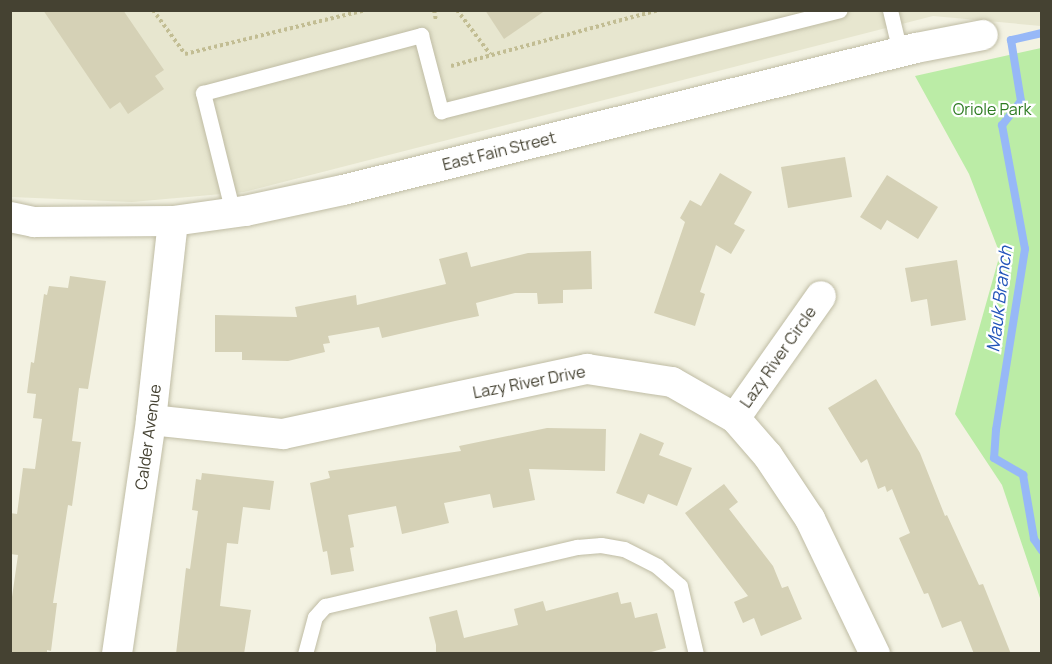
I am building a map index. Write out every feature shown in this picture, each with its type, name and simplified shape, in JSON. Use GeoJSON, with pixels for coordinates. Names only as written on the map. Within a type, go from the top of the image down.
{"type":"FeatureCollection","features":[{"type":"Feature","properties":{"kind":"street","name":"East Fain Street"},"geometry":{"type":"LineString","coordinates":[[10,217],[34,222],[173,221],[233,213],[343,190],[900,52],[982,35]]}},
{"type":"Feature","properties":{"kind":"street","name":"Calder Avenue"},"geometry":{"type":"LineString","coordinates":[[117,654],[151,420],[173,221]]}},
{"type":"Feature","properties":{"kind":"street","name":"Lazy River Circle"},"geometry":{"type":"LineString","coordinates":[[735,418],[821,296]]}},
{"type":"Feature","properties":{"kind":"street","name":"Lazy River Drive"},"geometry":{"type":"LineString","coordinates":[[151,420],[283,434],[587,369],[672,382],[735,418],[768,456],[810,519],[875,654]]}},
{"type":"Feature","properties":{"kind":"lane"},"geometry":{"type":"LineString","coordinates":[[233,213],[203,93],[421,35],[441,111],[839,10]]}},
{"type":"Feature","properties":{"kind":"lane"},"geometry":{"type":"LineString","coordinates":[[890,10],[900,52]]}},
{"type":"Feature","properties":{"kind":"lane"},"geometry":{"type":"LineString","coordinates":[[305,654],[315,617],[325,606],[577,547],[601,545],[624,549],[657,566],[680,586],[696,654]]}},
{"type":"Feature","properties":{"kind":"path"},"geometry":{"type":"LineString","coordinates":[[153,10],[185,54],[364,10]]}},
{"type":"Feature","properties":{"kind":"path"},"geometry":{"type":"LineString","coordinates":[[434,10],[437,22]]}},
{"type":"Feature","properties":{"kind":"path"},"geometry":{"type":"LineString","coordinates":[[457,10],[490,54]]}},
{"type":"Feature","properties":{"kind":"path"},"geometry":{"type":"LineString","coordinates":[[447,67],[658,10]]}},
{"type":"Feature","properties":{"kind":"shaded area"},"geometry":{"type":"Polygon","coordinates":[[[11,11],[1041,11],[1041,26],[933,16],[244,192],[132,202],[11,197],[11,11]]]}},
{"type":"Feature","properties":{"kind":"green space","name":"Oriole Park"},"geometry":{"type":"Polygon","coordinates":[[[1042,48],[1041,601],[1002,485],[955,414],[1000,254],[969,174],[915,76],[1042,48]]]}},
{"type":"Feature","properties":{"kind":"building"},"geometry":{"type":"Polygon","coordinates":[[[43,10],[123,10],[164,70],[155,76],[164,89],[128,114],[120,102],[110,109],[43,10]]]}},
{"type":"Feature","properties":{"kind":"building"},"geometry":{"type":"Polygon","coordinates":[[[485,10],[546,10],[504,39],[485,10]]]}},
{"type":"Feature","properties":{"kind":"building"},"geometry":{"type":"Polygon","coordinates":[[[845,157],[852,197],[788,208],[781,167],[845,157]]]}},
{"type":"Feature","properties":{"kind":"building"},"geometry":{"type":"Polygon","coordinates":[[[720,173],[752,192],[734,224],[745,230],[731,254],[716,245],[700,292],[705,294],[695,326],[654,313],[685,222],[680,218],[690,200],[701,206],[720,173]]]}},
{"type":"Feature","properties":{"kind":"building"},"geometry":{"type":"Polygon","coordinates":[[[887,175],[938,207],[918,239],[887,220],[881,230],[860,217],[887,175]]]}},
{"type":"Feature","properties":{"kind":"building"},"geometry":{"type":"Polygon","coordinates":[[[591,251],[592,289],[563,290],[563,303],[538,304],[537,293],[515,293],[476,303],[479,316],[382,338],[379,327],[328,336],[330,343],[323,344],[325,352],[288,361],[242,360],[242,352],[215,352],[215,315],[297,317],[295,307],[356,295],[357,305],[446,284],[439,259],[467,252],[471,267],[528,253],[591,251]]]}},
{"type":"Feature","properties":{"kind":"building"},"geometry":{"type":"Polygon","coordinates":[[[957,260],[966,320],[931,326],[927,299],[911,302],[905,268],[957,260]]]}},
{"type":"Feature","properties":{"kind":"building"},"geometry":{"type":"Polygon","coordinates":[[[70,276],[106,281],[88,389],[79,388],[72,441],[81,442],[72,506],[68,505],[53,603],[57,603],[51,651],[47,650],[47,654],[10,654],[10,611],[18,555],[10,554],[10,513],[17,514],[23,468],[35,469],[42,419],[33,418],[36,394],[27,393],[31,362],[34,363],[44,294],[47,295],[49,286],[68,288],[70,276]]]}},
{"type":"Feature","properties":{"kind":"building"},"geometry":{"type":"Polygon","coordinates":[[[876,379],[920,453],[945,516],[947,515],[979,585],[983,584],[1011,654],[974,654],[961,621],[942,628],[928,593],[924,594],[899,538],[910,533],[892,489],[887,492],[885,486],[878,489],[867,459],[861,463],[828,408],[876,379]]]}},
{"type":"Feature","properties":{"kind":"building"},"geometry":{"type":"Polygon","coordinates":[[[547,428],[606,429],[605,471],[529,469],[535,500],[493,508],[490,494],[444,503],[449,523],[402,534],[396,506],[348,515],[354,547],[350,548],[354,571],[331,575],[327,551],[323,552],[310,483],[330,478],[328,471],[461,451],[459,446],[547,428]]]}},
{"type":"Feature","properties":{"kind":"building"},"geometry":{"type":"Polygon","coordinates":[[[640,433],[664,443],[659,455],[692,468],[677,506],[648,494],[644,504],[616,493],[640,433]]]}},
{"type":"Feature","properties":{"kind":"building"},"geometry":{"type":"Polygon","coordinates":[[[202,473],[274,481],[270,510],[243,507],[238,544],[227,543],[220,606],[251,610],[244,654],[176,654],[186,568],[190,569],[198,511],[192,510],[196,479],[201,480],[202,473]]]}},
{"type":"Feature","properties":{"kind":"building"},"geometry":{"type":"Polygon","coordinates":[[[724,484],[738,502],[729,509],[773,566],[782,588],[788,586],[802,619],[761,636],[754,618],[743,623],[734,602],[748,596],[685,513],[724,484]]]}},
{"type":"Feature","properties":{"kind":"building"},"geometry":{"type":"Polygon","coordinates":[[[618,592],[621,604],[631,602],[635,618],[657,613],[666,648],[644,654],[436,654],[429,617],[457,610],[464,638],[518,625],[514,609],[543,601],[546,611],[618,592]]]}},
{"type":"Feature","properties":{"kind":"waterway","name":"Mauk Branch"},"geometry":{"type":"LineString","coordinates":[[1042,33],[1011,40],[1021,101],[1002,125],[1025,249],[996,430],[994,458],[1023,475],[1034,539],[1042,551]]}}]}
